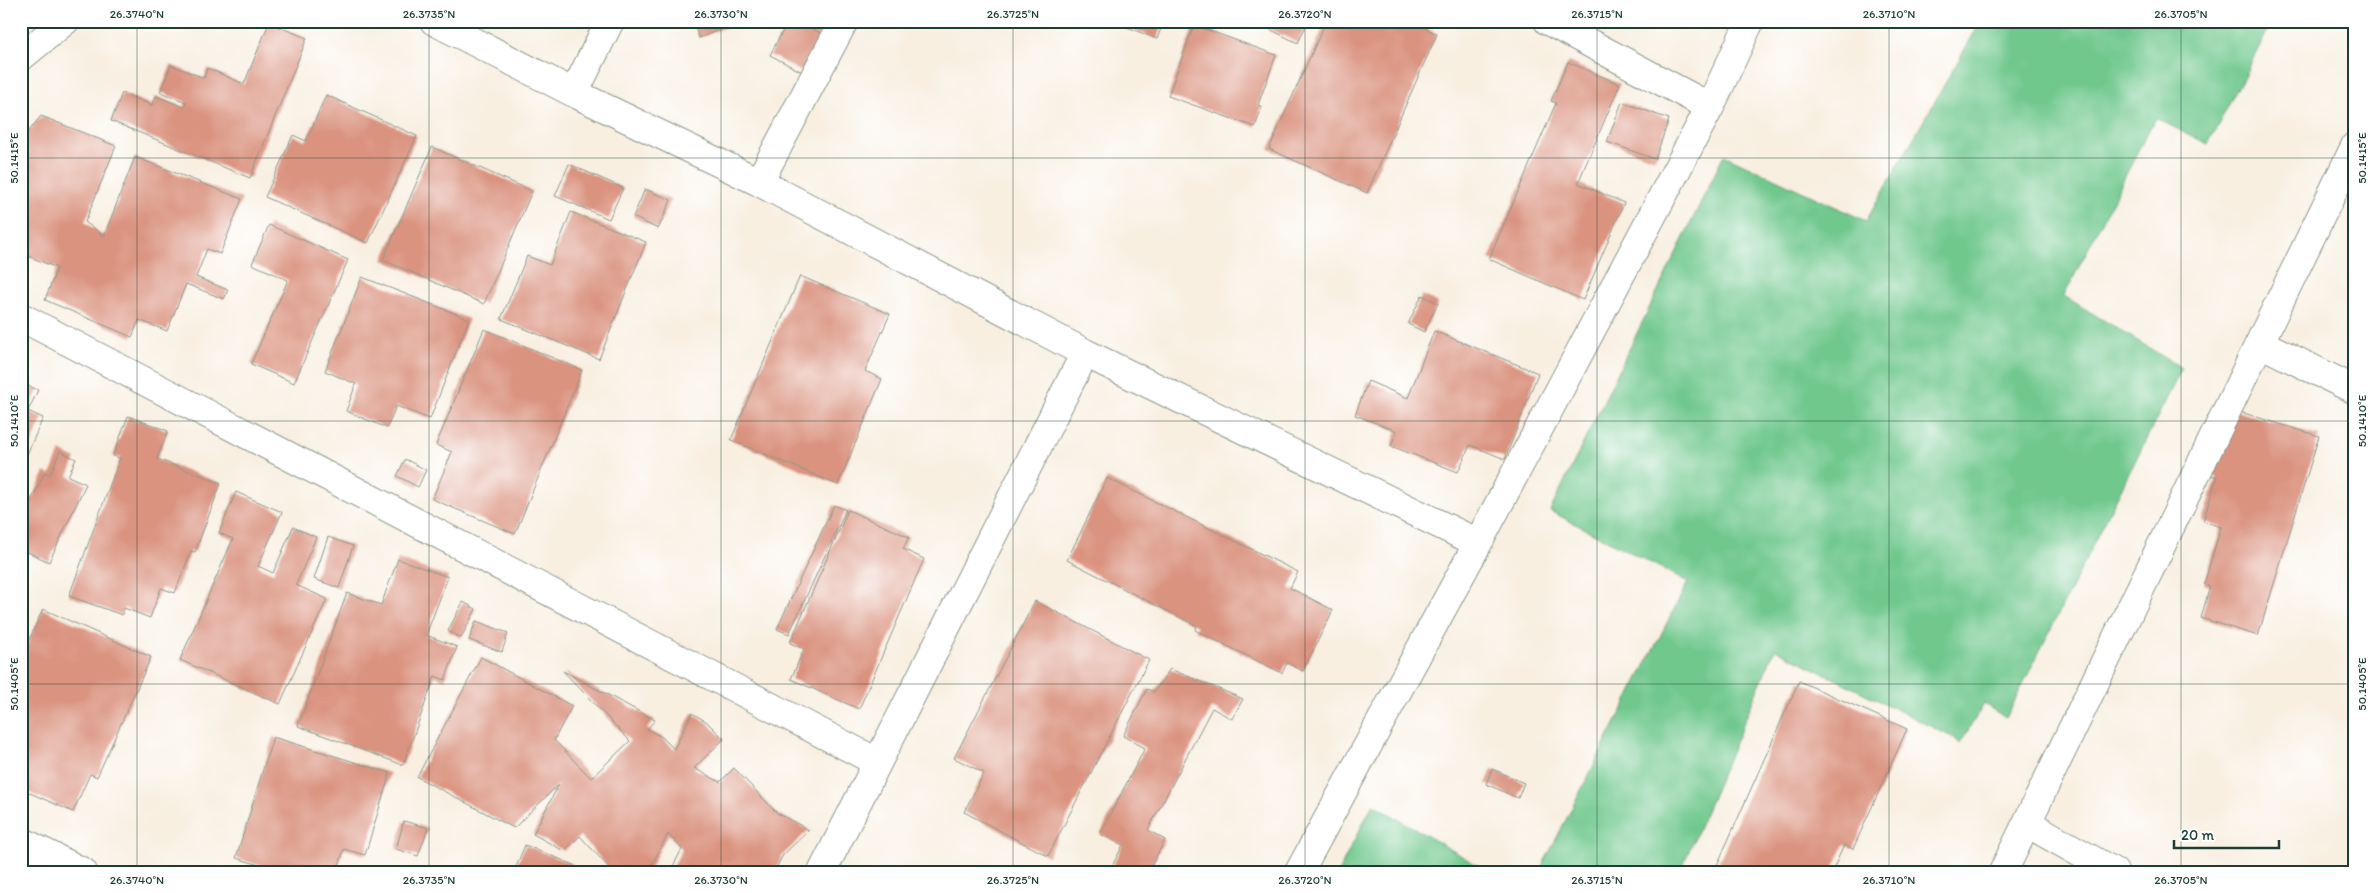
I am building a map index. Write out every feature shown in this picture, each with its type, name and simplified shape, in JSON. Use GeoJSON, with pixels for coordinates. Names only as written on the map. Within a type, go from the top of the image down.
{"type":"FeatureCollection","features":[{"type":"Feature","properties":{"kind":"street"},"geometry":{"type":"LineString","coordinates":[[21,57],[66,21]]}},
{"type":"Feature","properties":{"kind":"street"},"geometry":{"type":"LineString","coordinates":[[434,21],[574,93],[759,182],[1085,353],[1478,543]]}},
{"type":"Feature","properties":{"kind":"street"},"geometry":{"type":"LineString","coordinates":[[574,93],[610,21]]}},
{"type":"Feature","properties":{"kind":"street"},"geometry":{"type":"LineString","coordinates":[[759,182],[844,21]]}},
{"type":"Feature","properties":{"kind":"street"},"geometry":{"type":"LineString","coordinates":[[1548,21],[1710,107]]}},
{"type":"Feature","properties":{"kind":"street"},"geometry":{"type":"LineString","coordinates":[[1299,872],[1478,543],[1710,107],[1750,21]]}},
{"type":"Feature","properties":{"kind":"street"},"geometry":{"type":"LineString","coordinates":[[2003,872],[2355,146]]}},
{"type":"Feature","properties":{"kind":"street"},"geometry":{"type":"LineString","coordinates":[[21,317],[877,762]]}},
{"type":"Feature","properties":{"kind":"street"},"geometry":{"type":"LineString","coordinates":[[2260,342],[2355,390]]}},
{"type":"Feature","properties":{"kind":"street"},"geometry":{"type":"LineString","coordinates":[[822,872],[1085,353]]}},
{"type":"Feature","properties":{"kind":"street"},"geometry":{"type":"LineString","coordinates":[[2027,823],[2114,872]]}},
{"type":"Feature","properties":{"kind":"street"},"geometry":{"type":"LineString","coordinates":[[21,841],[83,872]]}},
{"type":"Feature","properties":{"kind":"green space"},"geometry":{"type":"Polygon","coordinates":[[[1981,21],[2273,21],[2208,144],[2155,118],[2064,296],[2182,368],[2006,718],[1984,704],[1960,744],[1954,738],[1775,649],[1680,872],[1539,872],[1688,582],[1550,511],[1724,155],[1866,221],[1981,21]]]}},
{"type":"Feature","properties":{"kind":"green space"},"geometry":{"type":"Polygon","coordinates":[[[1373,804],[1489,872],[1338,872],[1373,804]]]}},
{"type":"Feature","properties":{"kind":"building"},"geometry":{"type":"Polygon","coordinates":[[[693,21],[741,21],[699,38],[693,21]]]}},
{"type":"Feature","properties":{"kind":"building"},"geometry":{"type":"Polygon","coordinates":[[[788,21],[798,21],[822,34],[802,72],[770,55],[788,21]]]}},
{"type":"Feature","properties":{"kind":"building"},"geometry":{"type":"Polygon","coordinates":[[[1112,21],[1164,21],[1157,39],[1112,21]]]}},
{"type":"Feature","properties":{"kind":"building"},"geometry":{"type":"Polygon","coordinates":[[[1271,21],[1308,21],[1298,43],[1267,28],[1271,21]]]}},
{"type":"Feature","properties":{"kind":"building"},"geometry":{"type":"Polygon","coordinates":[[[1326,21],[1412,21],[1437,34],[1367,193],[1269,149],[1326,21]]]}},
{"type":"Feature","properties":{"kind":"building"},"geometry":{"type":"Polygon","coordinates":[[[269,23],[307,38],[250,178],[111,121],[122,93],[152,105],[156,96],[184,107],[186,102],[160,92],[171,65],[204,78],[207,68],[244,84],[269,23]]]}},
{"type":"Feature","properties":{"kind":"building"},"geometry":{"type":"Polygon","coordinates":[[[1194,25],[1276,55],[1258,105],[1262,107],[1255,127],[1168,96],[1194,25]]]}},
{"type":"Feature","properties":{"kind":"building"},"geometry":{"type":"Polygon","coordinates":[[[1568,62],[1620,84],[1578,183],[1624,203],[1583,300],[1489,259],[1556,103],[1551,101],[1568,62]]]}},
{"type":"Feature","properties":{"kind":"building"},"geometry":{"type":"Polygon","coordinates":[[[326,95],[417,136],[368,243],[265,197],[293,135],[306,141],[326,95]]]}},
{"type":"Feature","properties":{"kind":"building"},"geometry":{"type":"Polygon","coordinates":[[[1622,102],[1669,119],[1655,159],[1607,142],[1622,102]]]}},
{"type":"Feature","properties":{"kind":"building"},"geometry":{"type":"Polygon","coordinates":[[[41,116],[116,146],[85,222],[104,236],[135,157],[242,199],[220,254],[207,249],[196,277],[228,290],[224,299],[186,284],[167,331],[139,320],[132,337],[45,300],[57,268],[21,253],[21,126],[28,132],[41,116]]]}},
{"type":"Feature","properties":{"kind":"building"},"geometry":{"type":"Polygon","coordinates":[[[432,147],[532,191],[484,304],[383,260],[432,147]]]}},
{"type":"Feature","properties":{"kind":"building"},"geometry":{"type":"Polygon","coordinates":[[[569,164],[623,188],[609,219],[555,196],[569,164]]]}},
{"type":"Feature","properties":{"kind":"building"},"geometry":{"type":"Polygon","coordinates":[[[645,189],[671,200],[658,229],[633,217],[645,189]]]}},
{"type":"Feature","properties":{"kind":"building"},"geometry":{"type":"Polygon","coordinates":[[[571,212],[646,242],[599,359],[501,319],[527,256],[550,265],[571,212]]]}},
{"type":"Feature","properties":{"kind":"building"},"geometry":{"type":"Polygon","coordinates":[[[269,225],[348,260],[294,383],[251,364],[288,280],[252,264],[269,225]]]}},
{"type":"Feature","properties":{"kind":"building"},"geometry":{"type":"Polygon","coordinates":[[[800,276],[890,314],[865,371],[882,379],[838,485],[731,440],[800,276]]]}},
{"type":"Feature","properties":{"kind":"building"},"geometry":{"type":"Polygon","coordinates":[[[362,277],[469,319],[430,419],[396,406],[387,428],[346,411],[356,384],[325,371],[362,277]]]}},
{"type":"Feature","properties":{"kind":"building"},"geometry":{"type":"Polygon","coordinates":[[[1422,295],[1438,303],[1424,332],[1408,324],[1422,295]]]}},
{"type":"Feature","properties":{"kind":"building"},"geometry":{"type":"Polygon","coordinates":[[[484,329],[582,370],[515,534],[432,499],[452,452],[436,445],[484,329]]]}},
{"type":"Feature","properties":{"kind":"building"},"geometry":{"type":"Polygon","coordinates":[[[1434,331],[1538,373],[1505,459],[1470,445],[1458,472],[1391,446],[1397,431],[1355,415],[1368,381],[1408,398],[1434,331]]]}},
{"type":"Feature","properties":{"kind":"building"},"geometry":{"type":"Polygon","coordinates":[[[21,383],[38,390],[28,411],[43,418],[21,468],[21,383]]]}},
{"type":"Feature","properties":{"kind":"building"},"geometry":{"type":"Polygon","coordinates":[[[2214,404],[2319,436],[2258,636],[2201,618],[2210,586],[2204,584],[2221,527],[2203,521],[2217,477],[2194,469],[2214,404]]]}},
{"type":"Feature","properties":{"kind":"building"},"geometry":{"type":"Polygon","coordinates":[[[128,416],[168,431],[157,459],[221,483],[195,552],[191,551],[175,593],[161,588],[150,618],[124,608],[122,615],[69,596],[120,458],[113,456],[128,416]]]}},
{"type":"Feature","properties":{"kind":"building"},"geometry":{"type":"Polygon","coordinates":[[[60,451],[76,459],[68,476],[86,484],[49,562],[21,549],[21,521],[45,472],[50,475],[60,451]]]}},
{"type":"Feature","properties":{"kind":"building"},"geometry":{"type":"Polygon","coordinates":[[[405,459],[426,470],[418,487],[397,476],[405,459]]]}},
{"type":"Feature","properties":{"kind":"building"},"geometry":{"type":"Polygon","coordinates":[[[1107,478],[1298,572],[1290,588],[1333,610],[1303,671],[1287,663],[1282,673],[1195,630],[1197,626],[1067,560],[1107,478]]]}},
{"type":"Feature","properties":{"kind":"building"},"geometry":{"type":"Polygon","coordinates":[[[236,492],[282,512],[258,566],[273,573],[293,527],[316,537],[296,585],[327,599],[280,704],[180,660],[233,539],[219,533],[236,492]]]}},
{"type":"Feature","properties":{"kind":"building"},"geometry":{"type":"Polygon","coordinates":[[[834,505],[846,510],[789,634],[777,629],[834,505]]]}},
{"type":"Feature","properties":{"kind":"building"},"geometry":{"type":"Polygon","coordinates":[[[848,510],[909,537],[903,549],[924,559],[859,709],[791,679],[804,649],[790,643],[848,510]]]}},
{"type":"Feature","properties":{"kind":"building"},"geometry":{"type":"Polygon","coordinates":[[[328,537],[353,546],[339,588],[314,579],[328,537]]]}},
{"type":"Feature","properties":{"kind":"building"},"geometry":{"type":"Polygon","coordinates":[[[398,559],[448,577],[426,635],[457,647],[445,680],[435,676],[403,765],[298,726],[347,593],[381,605],[398,559]]]}},
{"type":"Feature","properties":{"kind":"building"},"geometry":{"type":"Polygon","coordinates":[[[1035,601],[1149,660],[1048,856],[964,812],[984,773],[954,758],[1035,601]]]}},
{"type":"Feature","properties":{"kind":"building"},"geometry":{"type":"Polygon","coordinates":[[[463,602],[476,609],[461,638],[448,631],[463,602]]]}},
{"type":"Feature","properties":{"kind":"building"},"geometry":{"type":"Polygon","coordinates":[[[43,609],[151,657],[97,777],[90,774],[73,812],[21,789],[21,658],[43,609]]]}},
{"type":"Feature","properties":{"kind":"building"},"geometry":{"type":"Polygon","coordinates":[[[476,621],[508,633],[502,652],[469,640],[476,621]]]}},
{"type":"Feature","properties":{"kind":"building"},"geometry":{"type":"Polygon","coordinates":[[[481,657],[572,706],[554,740],[591,778],[630,741],[563,671],[655,720],[647,729],[662,737],[674,749],[692,713],[707,722],[724,739],[694,768],[720,782],[734,768],[777,813],[809,830],[783,855],[774,872],[670,872],[682,849],[668,834],[648,872],[613,872],[580,836],[564,851],[533,834],[559,784],[514,828],[417,777],[481,657]]]}},
{"type":"Feature","properties":{"kind":"building"},"geometry":{"type":"Polygon","coordinates":[[[1170,669],[1243,699],[1232,719],[1212,708],[1148,830],[1165,840],[1148,872],[1109,872],[1123,845],[1100,834],[1145,748],[1123,736],[1147,689],[1154,692],[1170,669]]]}},
{"type":"Feature","properties":{"kind":"building"},"geometry":{"type":"Polygon","coordinates":[[[1799,681],[1907,729],[1853,849],[1844,845],[1832,872],[1714,872],[1799,681]]]}},
{"type":"Feature","properties":{"kind":"building"},"geometry":{"type":"Polygon","coordinates":[[[273,737],[390,773],[365,855],[344,849],[337,872],[283,872],[236,858],[273,737]]]}},
{"type":"Feature","properties":{"kind":"building"},"geometry":{"type":"Polygon","coordinates":[[[1492,769],[1524,783],[1518,798],[1486,784],[1492,769]]]}},
{"type":"Feature","properties":{"kind":"building"},"geometry":{"type":"Polygon","coordinates":[[[404,821],[428,828],[418,856],[396,849],[404,821]]]}},
{"type":"Feature","properties":{"kind":"building"},"geometry":{"type":"Polygon","coordinates":[[[525,845],[574,865],[571,872],[514,872],[525,845]]]}}]}
